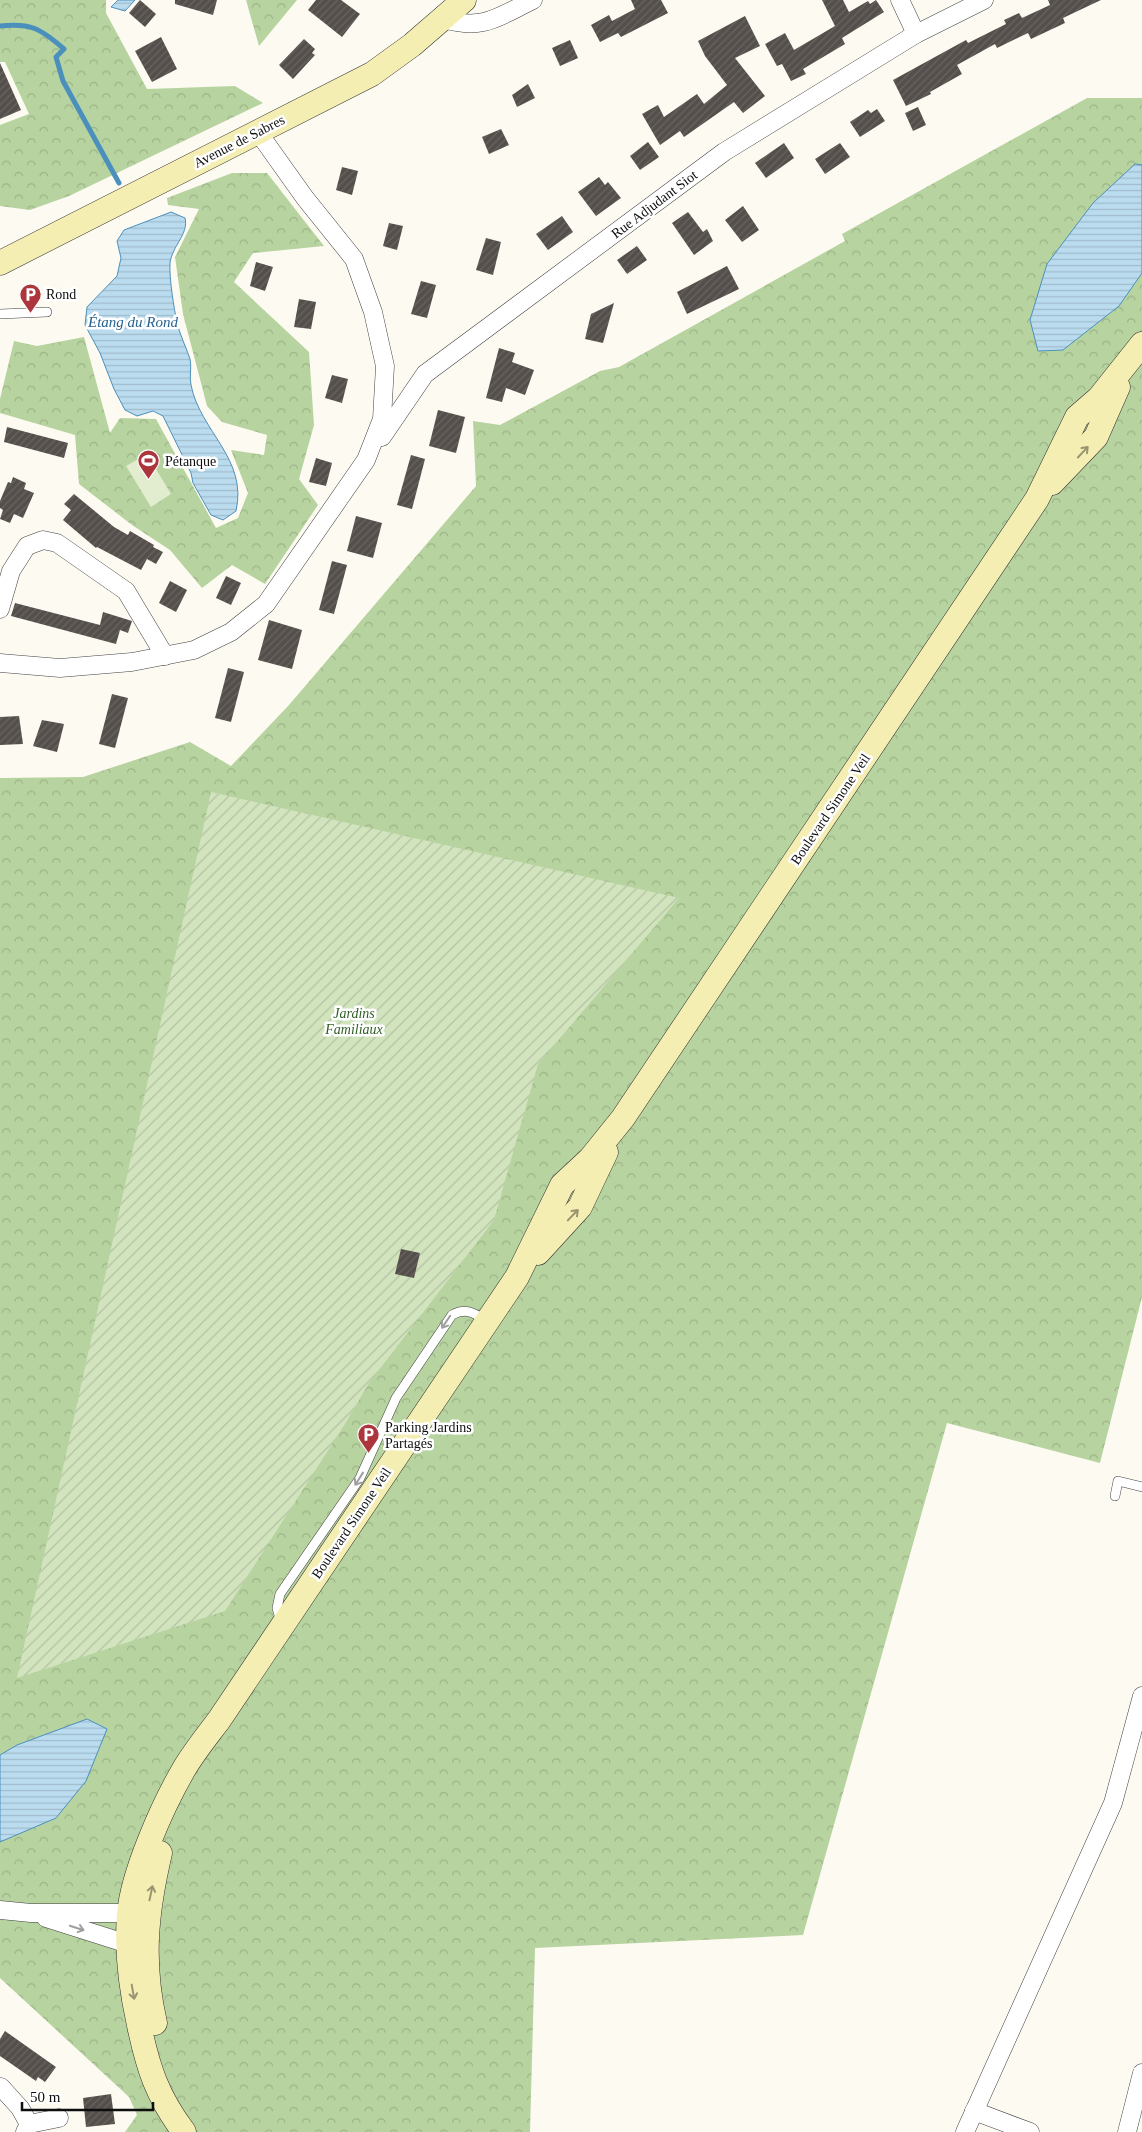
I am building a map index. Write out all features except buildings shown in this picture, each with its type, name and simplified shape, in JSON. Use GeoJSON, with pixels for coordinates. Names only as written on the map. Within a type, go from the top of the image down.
{"type":"FeatureCollection","features":[{"type":"Feature","properties":{"kind":"main road","name":"Avenue de Sabres"},"geometry":{"type":"LineString","coordinates":[[0,263],[372,74],[443,19],[464,0]]}},
{"type":"Feature","properties":{"kind":"main road","name":"Boulevard Simone Veil"},"geometry":{"type":"LineString","coordinates":[[129,1913],[143,1860],[171,1793],[184,1768],[219,1720],[516,1277],[580,1207],[623,1118],[1037,499],[1096,437],[1108,407],[1137,352]]}},
{"type":"Feature","properties":{"kind":"main road","name":"Boulevard Simone Veil"},"geometry":{"type":"LineString","coordinates":[[185,2132],[162,2099],[145,2054],[130,1976],[137,1942],[147,1916],[166,1830],[186,1780],[219,1720]]}},
{"type":"Feature","properties":{"kind":"main road"},"geometry":{"type":"LineString","coordinates":[[129,1913],[139,1919],[137,1942]]}},
{"type":"Feature","properties":{"kind":"main road","name":"Boulevard Simone Veil"},"geometry":{"type":"LineString","coordinates":[[137,1942],[148,1979],[164,2063],[185,2132]]}},
{"type":"Feature","properties":{"kind":"street"},"geometry":{"type":"LineString","coordinates":[[443,19],[464,25],[490,21],[533,0]]}},
{"type":"Feature","properties":{"kind":"street"},"geometry":{"type":"LineString","coordinates":[[900,0],[916,34]]}},
{"type":"Feature","properties":{"kind":"street","name":"Rue Adjudant Siot"},"geometry":{"type":"LineString","coordinates":[[366,460],[426,374],[724,152],[916,34],[984,0]]}},
{"type":"Feature","properties":{"kind":"street"},"geometry":{"type":"LineString","coordinates":[[0,663],[60,668],[132,662],[194,650],[231,632],[266,604],[366,460],[382,418],[385,366],[373,312],[354,259],[304,198],[258,132]]}},
{"type":"Feature","properties":{"kind":"street"},"geometry":{"type":"LineString","coordinates":[[0,609],[11,571],[27,546],[43,540],[57,543],[126,591],[165,656]]}},
{"type":"Feature","properties":{"kind":"street"},"geometry":{"type":"LineString","coordinates":[[965,2132],[1113,1803],[1142,1696]]}},
{"type":"Feature","properties":{"kind":"street"},"geometry":{"type":"LineString","coordinates":[[0,1910],[31,1913],[129,1913]]}},
{"type":"Feature","properties":{"kind":"street"},"geometry":{"type":"LineString","coordinates":[[31,1913],[137,1942]]}},
{"type":"Feature","properties":{"kind":"street"},"geometry":{"type":"LineString","coordinates":[[1127,2132],[1142,2073]]}},
{"type":"Feature","properties":{"kind":"street"},"geometry":{"type":"LineString","coordinates":[[2,2087],[20,2108],[27,2128],[59,2118]]}},
{"type":"Feature","properties":{"kind":"street"},"geometry":{"type":"LineString","coordinates":[[974,2111],[1030,2132]]}},
{"type":"Feature","properties":{"kind":"lane"},"geometry":{"type":"LineString","coordinates":[[0,314],[47,312]]}},
{"type":"Feature","properties":{"kind":"lane"},"geometry":{"type":"LineString","coordinates":[[282,1625],[276,1608],[280,1594],[360,1478],[396,1398],[452,1315],[460,1310],[470,1311],[487,1322]]}},
{"type":"Feature","properties":{"kind":"lane"},"geometry":{"type":"LineString","coordinates":[[1115,1496],[1118,1481],[1142,1487]]}},
{"type":"Feature","properties":{"kind":"green space"},"geometry":{"type":"Polygon","coordinates":[[[0,0],[106,0],[106,13],[147,89],[235,86],[263,103],[69,196],[30,210],[0,206],[0,125],[29,114],[5,62],[0,62],[0,0]]]}},
{"type":"Feature","properties":{"kind":"green space"},"geometry":{"type":"Polygon","coordinates":[[[246,0],[297,0],[259,46],[246,0]]]}},
{"type":"Feature","properties":{"kind":"green space"},"geometry":{"type":"Polygon","coordinates":[[[1087,98],[1142,98],[1142,1297],[1100,1463],[947,1423],[803,1935],[535,1948],[530,2132],[125,2132],[137,2115],[129,2097],[0,1978],[0,778],[83,777],[190,742],[231,766],[289,705],[476,486],[473,421],[500,425],[600,371],[619,367],[845,241],[842,234],[1087,98]]]}},
{"type":"Feature","properties":{"kind":"green space"},"geometry":{"type":"Polygon","coordinates":[[[232,173],[267,173],[324,246],[253,253],[234,282],[309,352],[314,425],[299,479],[318,505],[265,584],[232,565],[202,588],[170,550],[132,525],[79,484],[75,435],[0,413],[0,399],[14,341],[37,346],[84,337],[110,433],[120,418],[156,419],[216,528],[238,518],[248,493],[231,450],[264,455],[267,435],[222,422],[207,406],[183,314],[175,257],[199,209],[168,205],[167,198],[232,173]]]}},
{"type":"Feature","properties":{"kind":"green space","name":"Pétanque"},"geometry":{"type":"Polygon","coordinates":[[[147,454],[171,494],[151,507],[126,466],[147,454]]]}},
{"type":"Feature","properties":{"kind":"green space","name":"Jardins Familiaux"},"geometry":{"type":"Polygon","coordinates":[[[211,792],[679,898],[538,1064],[494,1220],[369,1383],[345,1424],[225,1611],[17,1678],[211,792]]]}},
{"type":"Feature","properties":{"kind":"water"},"geometry":{"type":"Polygon","coordinates":[[[118,0],[135,0],[125,11],[111,7],[118,0]]]}},
{"type":"Feature","properties":{"kind":"water"},"geometry":{"type":"Polygon","coordinates":[[[1135,164],[1142,165],[1142,273],[1119,306],[1063,350],[1038,351],[1030,320],[1047,264],[1093,203],[1135,164]]]}},
{"type":"Feature","properties":{"kind":"water","name":"Étang du Rond"},"geometry":{"type":"Polygon","coordinates":[[[171,212],[185,218],[186,224],[183,235],[171,257],[170,269],[177,323],[190,359],[191,385],[204,417],[229,460],[235,476],[238,493],[236,511],[223,520],[211,515],[193,483],[191,473],[163,416],[153,411],[137,416],[125,410],[114,389],[100,353],[85,325],[87,307],[117,276],[121,258],[117,241],[124,230],[171,212]]]}},
{"type":"Feature","properties":{"kind":"water"},"geometry":{"type":"Polygon","coordinates":[[[87,1719],[107,1729],[86,1781],[56,1818],[0,1842],[0,1755],[17,1745],[87,1719]]]}},
{"type":"Feature","properties":{"kind":"waterway"},"geometry":{"type":"LineString","coordinates":[[0,26],[20,25],[35,28],[64,49],[56,57],[63,81],[119,183]]}},
{"type":"Feature","properties":{"kind":"place","name":"Rond"},"geometry":{"type":"Point","coordinates":[30,313]}},
{"type":"Feature","properties":{"kind":"place","name":"Pétanque"},"geometry":{"type":"Point","coordinates":[149,480]}},
{"type":"Feature","properties":{"kind":"place","name":"Parking Jardins Partagés"},"geometry":{"type":"Point","coordinates":[369,1454]}}]}
